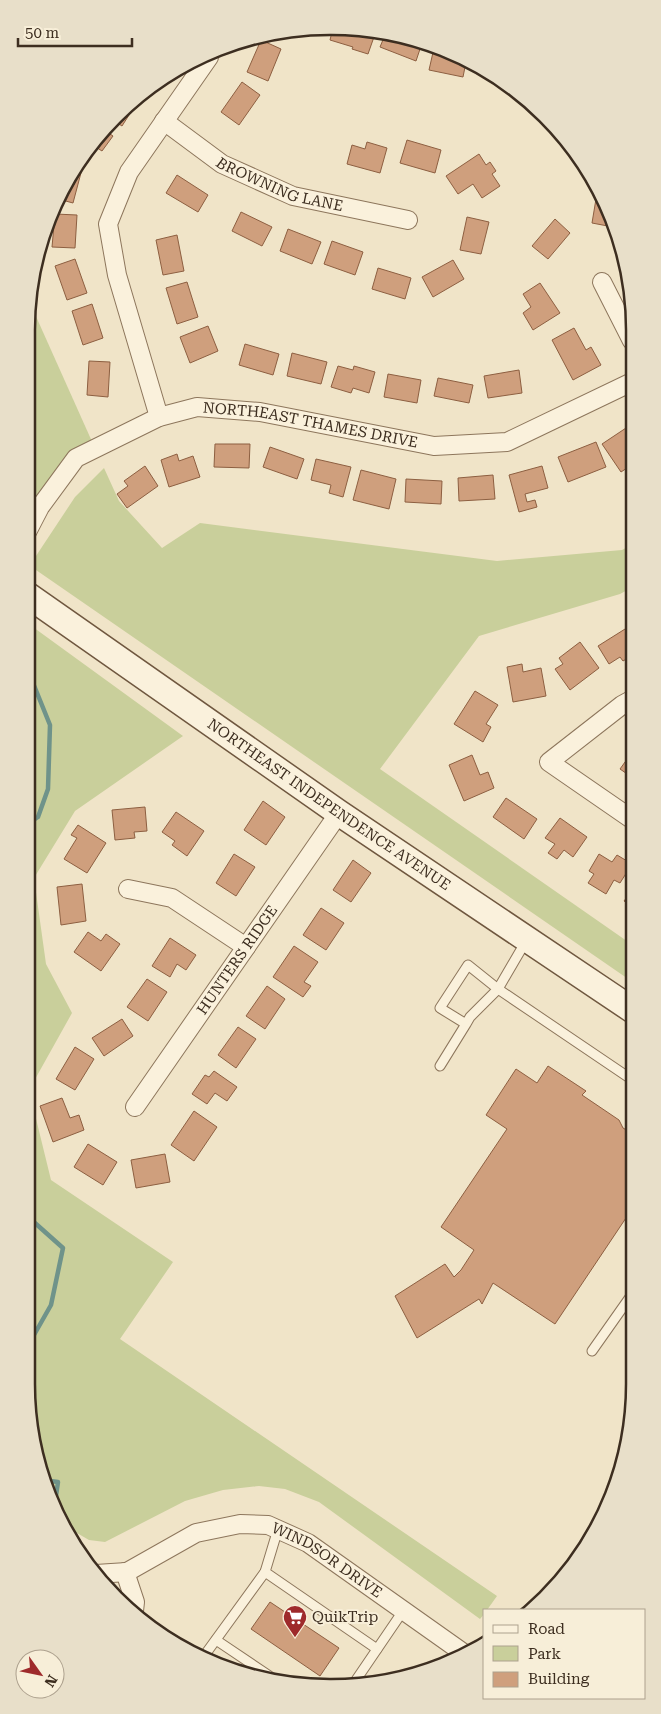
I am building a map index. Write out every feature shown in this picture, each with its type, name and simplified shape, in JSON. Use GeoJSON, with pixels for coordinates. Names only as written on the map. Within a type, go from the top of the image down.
{"type":"FeatureCollection","features":[{"type":"Feature","properties":{"kind":"street"},"geometry":{"type":"LineString","coordinates":[[159,417],[117,275],[108,224],[129,172],[205,63]]}},
{"type":"Feature","properties":{"kind":"street","name":"BROWNING LANE"},"geometry":{"type":"LineString","coordinates":[[164,121],[222,164],[293,196],[408,220]]}},
{"type":"Feature","properties":{"kind":"street"},"geometry":{"type":"LineString","coordinates":[[602,282],[626,329]]}},
{"type":"Feature","properties":{"kind":"street","name":"NORTHEAST THAMES DRIVE"},"geometry":{"type":"LineString","coordinates":[[35,517],[76,458],[159,417],[197,408],[260,412],[434,446],[508,442],[626,385]]}},
{"type":"Feature","properties":{"kind":"street","name":"NORTHEAST INDEPENDENCE AVENUE"},"geometry":{"type":"LineString","coordinates":[[35,600],[339,813],[626,1006]]}},
{"type":"Feature","properties":{"kind":"street"},"geometry":{"type":"LineString","coordinates":[[626,703],[548,762],[626,815]]}},
{"type":"Feature","properties":{"kind":"street","name":"HUNTERS RIDGE"},"geometry":{"type":"LineString","coordinates":[[135,1107],[339,813]]}},
{"type":"Feature","properties":{"kind":"street"},"geometry":{"type":"LineString","coordinates":[[128,889],[172,898],[246,947]]}},
{"type":"Feature","properties":{"kind":"street","name":"WINDSOR DRIVE"},"geometry":{"type":"LineString","coordinates":[[104,1573],[125,1572],[196,1533],[240,1524],[268,1525],[308,1543],[459,1650]]}},
{"type":"Feature","properties":{"kind":"street"},"geometry":{"type":"LineString","coordinates":[[125,1572],[134,1604]]}},
{"type":"Feature","properties":{"kind":"lane"},"geometry":{"type":"LineString","coordinates":[[440,1066],[470,1017],[498,988],[527,939]]}},
{"type":"Feature","properties":{"kind":"lane"},"geometry":{"type":"LineString","coordinates":[[466,1024],[440,1008],[468,965],[498,988],[626,1076]]}},
{"type":"Feature","properties":{"kind":"lane"},"geometry":{"type":"LineString","coordinates":[[592,1351],[626,1302]]}},
{"type":"Feature","properties":{"kind":"lane"},"geometry":{"type":"LineString","coordinates":[[207,1652],[265,1572],[278,1529]]}},
{"type":"Feature","properties":{"kind":"lane"},"geometry":{"type":"LineString","coordinates":[[265,1572],[377,1649]]}},
{"type":"Feature","properties":{"kind":"lane"},"geometry":{"type":"LineString","coordinates":[[358,1677],[403,1611]]}},
{"type":"Feature","properties":{"kind":"lane"},"geometry":{"type":"LineString","coordinates":[[216,1640],[260,1670]]}},
{"type":"Feature","properties":{"kind":"green space"},"geometry":{"type":"Polygon","coordinates":[[[36,316],[94,446],[35,521],[36,316]]]}},
{"type":"Feature","properties":{"kind":"green space"},"geometry":{"type":"Polygon","coordinates":[[[104,468],[119,501],[162,548],[200,523],[497,561],[622,550],[626,548],[626,591],[479,636],[380,769],[626,940],[626,977],[36,570],[35,557],[75,497],[104,468]]]}},
{"type":"Feature","properties":{"kind":"green space"},"geometry":{"type":"Polygon","coordinates":[[[35,629],[183,736],[75,811],[35,876],[35,629]]]}},
{"type":"Feature","properties":{"kind":"green space"},"geometry":{"type":"Polygon","coordinates":[[[35,885],[46,964],[72,1013],[35,1079],[35,885]]]}},
{"type":"Feature","properties":{"kind":"green space"},"geometry":{"type":"Polygon","coordinates":[[[35,1115],[51,1180],[173,1262],[120,1339],[497,1596],[488,1609],[483,1609],[483,1615],[480,1619],[319,1502],[285,1489],[259,1486],[223,1490],[185,1501],[105,1542],[89,1540],[76,1532],[57,1497],[45,1460],[38,1422],[35,1384],[35,1115]]]}},
{"type":"Feature","properties":{"kind":"building"},"geometry":{"type":"Polygon","coordinates":[[[331,35],[373,39],[368,54],[330,40],[331,35]]]}},
{"type":"Feature","properties":{"kind":"building"},"geometry":{"type":"Polygon","coordinates":[[[383,40],[420,49],[416,61],[380,47],[383,40]]]}},
{"type":"Feature","properties":{"kind":"building"},"geometry":{"type":"Polygon","coordinates":[[[266,42],[281,49],[268,81],[247,72],[259,44],[266,42]]]}},
{"type":"Feature","properties":{"kind":"building"},"geometry":{"type":"Polygon","coordinates":[[[433,53],[465,67],[463,77],[429,70],[433,53]]]}},
{"type":"Feature","properties":{"kind":"building"},"geometry":{"type":"Polygon","coordinates":[[[242,82],[260,95],[239,125],[221,112],[242,82]]]}},
{"type":"Feature","properties":{"kind":"building"},"geometry":{"type":"Polygon","coordinates":[[[129,115],[122,126],[120,124],[129,115]]]}},
{"type":"Feature","properties":{"kind":"building"},"geometry":{"type":"Polygon","coordinates":[[[110,134],[113,136],[102,151],[98,148],[110,134]]]}},
{"type":"Feature","properties":{"kind":"building"},"geometry":{"type":"Polygon","coordinates":[[[407,140],[441,150],[435,173],[400,163],[407,140]]]}},
{"type":"Feature","properties":{"kind":"building"},"geometry":{"type":"Polygon","coordinates":[[[367,142],[387,148],[380,173],[347,164],[352,145],[365,149],[367,142]]]}},
{"type":"Feature","properties":{"kind":"building"},"geometry":{"type":"Polygon","coordinates":[[[479,154],[486,165],[490,162],[496,171],[492,174],[500,186],[482,198],[473,184],[458,194],[446,176],[479,154]]]}},
{"type":"Feature","properties":{"kind":"building"},"geometry":{"type":"Polygon","coordinates":[[[81,173],[73,203],[65,201],[81,173]]]}},
{"type":"Feature","properties":{"kind":"building"},"geometry":{"type":"Polygon","coordinates":[[[177,175],[208,195],[198,212],[166,193],[177,175]]]}},
{"type":"Feature","properties":{"kind":"building"},"geometry":{"type":"Polygon","coordinates":[[[596,200],[607,226],[592,223],[596,200]]]}},
{"type":"Feature","properties":{"kind":"building"},"geometry":{"type":"Polygon","coordinates":[[[241,212],[272,227],[262,246],[232,231],[241,212]]]}},
{"type":"Feature","properties":{"kind":"building"},"geometry":{"type":"Polygon","coordinates":[[[58,214],[77,215],[75,248],[52,247],[54,227],[58,214]]]}},
{"type":"Feature","properties":{"kind":"building"},"geometry":{"type":"Polygon","coordinates":[[[467,217],[489,222],[481,254],[460,250],[467,217]]]}},
{"type":"Feature","properties":{"kind":"building"},"geometry":{"type":"Polygon","coordinates":[[[555,219],[570,233],[548,259],[532,246],[555,219]]]}},
{"type":"Feature","properties":{"kind":"building"},"geometry":{"type":"Polygon","coordinates":[[[288,229],[321,242],[312,264],[280,251],[288,229]]]}},
{"type":"Feature","properties":{"kind":"building"},"geometry":{"type":"Polygon","coordinates":[[[177,235],[184,271],[163,275],[156,240],[177,235]]]}},
{"type":"Feature","properties":{"kind":"building"},"geometry":{"type":"Polygon","coordinates":[[[332,241],[363,252],[355,275],[324,264],[332,241]]]}},
{"type":"Feature","properties":{"kind":"building"},"geometry":{"type":"Polygon","coordinates":[[[75,259],[87,293],[67,300],[55,266],[75,259]]]}},
{"type":"Feature","properties":{"kind":"building"},"geometry":{"type":"Polygon","coordinates":[[[453,260],[464,279],[433,297],[422,277],[453,260]]]}},
{"type":"Feature","properties":{"kind":"building"},"geometry":{"type":"Polygon","coordinates":[[[378,268],[411,278],[405,299],[372,289],[378,268]]]}},
{"type":"Feature","properties":{"kind":"building"},"geometry":{"type":"Polygon","coordinates":[[[187,282],[198,317],[177,324],[166,288],[187,282]]]}},
{"type":"Feature","properties":{"kind":"building"},"geometry":{"type":"Polygon","coordinates":[[[540,283],[560,313],[533,330],[523,313],[531,307],[523,294],[540,283]]]}},
{"type":"Feature","properties":{"kind":"building"},"geometry":{"type":"Polygon","coordinates":[[[92,304],[103,338],[83,345],[72,311],[92,304]]]}},
{"type":"Feature","properties":{"kind":"building"},"geometry":{"type":"Polygon","coordinates":[[[208,326],[218,351],[190,363],[180,337],[208,326]]]}},
{"type":"Feature","properties":{"kind":"building"},"geometry":{"type":"Polygon","coordinates":[[[574,328],[586,350],[591,347],[601,365],[573,380],[552,340],[574,328]]]}},
{"type":"Feature","properties":{"kind":"building"},"geometry":{"type":"Polygon","coordinates":[[[245,344],[279,354],[273,375],[239,365],[245,344]]]}},
{"type":"Feature","properties":{"kind":"building"},"geometry":{"type":"Polygon","coordinates":[[[292,353],[327,362],[321,384],[287,376],[292,353]]]}},
{"type":"Feature","properties":{"kind":"building"},"geometry":{"type":"Polygon","coordinates":[[[89,361],[110,362],[108,397],[87,395],[89,361]]]}},
{"type":"Feature","properties":{"kind":"building"},"geometry":{"type":"Polygon","coordinates":[[[338,366],[353,370],[354,366],[375,372],[369,393],[353,388],[351,393],[331,387],[338,366]]]}},
{"type":"Feature","properties":{"kind":"building"},"geometry":{"type":"Polygon","coordinates":[[[519,370],[522,393],[488,398],[484,376],[519,370]]]}},
{"type":"Feature","properties":{"kind":"building"},"geometry":{"type":"Polygon","coordinates":[[[388,374],[421,380],[417,403],[384,397],[388,374]]]}},
{"type":"Feature","properties":{"kind":"building"},"geometry":{"type":"Polygon","coordinates":[[[438,378],[473,385],[469,403],[434,396],[438,378]]]}},
{"type":"Feature","properties":{"kind":"building"},"geometry":{"type":"Polygon","coordinates":[[[626,428],[626,469],[621,472],[602,444],[626,428]]]}},
{"type":"Feature","properties":{"kind":"building"},"geometry":{"type":"Polygon","coordinates":[[[596,442],[606,467],[568,482],[558,457],[596,442]]]}},
{"type":"Feature","properties":{"kind":"building"},"geometry":{"type":"Polygon","coordinates":[[[215,444],[250,444],[249,468],[214,467],[215,444]]]}},
{"type":"Feature","properties":{"kind":"building"},"geometry":{"type":"Polygon","coordinates":[[[270,447],[304,459],[297,479],[263,467],[270,447]]]}},
{"type":"Feature","properties":{"kind":"building"},"geometry":{"type":"Polygon","coordinates":[[[177,454],[179,461],[193,456],[200,477],[169,487],[161,460],[177,454]]]}},
{"type":"Feature","properties":{"kind":"building"},"geometry":{"type":"Polygon","coordinates":[[[316,459],[351,467],[343,497],[329,493],[331,485],[311,480],[316,459]]]}},
{"type":"Feature","properties":{"kind":"building"},"geometry":{"type":"Polygon","coordinates":[[[145,466],[158,486],[127,508],[117,494],[128,486],[124,481],[145,466]]]}},
{"type":"Feature","properties":{"kind":"building"},"geometry":{"type":"Polygon","coordinates":[[[542,466],[548,488],[525,494],[527,502],[535,500],[537,507],[519,512],[509,475],[542,466]]]}},
{"type":"Feature","properties":{"kind":"building"},"geometry":{"type":"Polygon","coordinates":[[[361,470],[396,479],[389,509],[353,500],[361,470]]]}},
{"type":"Feature","properties":{"kind":"building"},"geometry":{"type":"Polygon","coordinates":[[[493,475],[495,499],[459,501],[458,478],[493,475]]]}},
{"type":"Feature","properties":{"kind":"building"},"geometry":{"type":"Polygon","coordinates":[[[406,479],[442,481],[441,504],[405,502],[406,479]]]}},
{"type":"Feature","properties":{"kind":"building"},"geometry":{"type":"Polygon","coordinates":[[[626,628],[626,659],[623,661],[620,657],[609,664],[598,646],[626,628]]]}},
{"type":"Feature","properties":{"kind":"building"},"geometry":{"type":"Polygon","coordinates":[[[580,642],[599,668],[570,690],[555,669],[563,664],[559,658],[580,642]]]}},
{"type":"Feature","properties":{"kind":"building"},"geometry":{"type":"Polygon","coordinates":[[[522,664],[523,672],[541,668],[546,696],[513,702],[507,667],[522,664]]]}},
{"type":"Feature","properties":{"kind":"building"},"geometry":{"type":"Polygon","coordinates":[[[475,691],[498,705],[486,724],[491,727],[483,742],[454,724],[475,691]]]}},
{"type":"Feature","properties":{"kind":"building"},"geometry":{"type":"Polygon","coordinates":[[[472,755],[480,775],[488,772],[494,788],[464,801],[449,765],[472,755]]]}},
{"type":"Feature","properties":{"kind":"building"},"geometry":{"type":"Polygon","coordinates":[[[626,761],[626,773],[620,769],[626,761]]]}},
{"type":"Feature","properties":{"kind":"building"},"geometry":{"type":"Polygon","coordinates":[[[506,798],[537,819],[524,839],[493,817],[506,798]]]}},
{"type":"Feature","properties":{"kind":"building"},"geometry":{"type":"Polygon","coordinates":[[[263,801],[285,817],[266,845],[244,830],[263,801]]]}},
{"type":"Feature","properties":{"kind":"building"},"geometry":{"type":"Polygon","coordinates":[[[145,807],[147,831],[134,832],[135,838],[115,840],[112,810],[145,807]]]}},
{"type":"Feature","properties":{"kind":"building"},"geometry":{"type":"Polygon","coordinates":[[[176,812],[204,831],[187,856],[172,845],[175,841],[162,832],[176,812]]]}},
{"type":"Feature","properties":{"kind":"building"},"geometry":{"type":"Polygon","coordinates":[[[560,818],[587,837],[573,857],[564,850],[557,859],[548,853],[555,844],[545,838],[560,818]]]}},
{"type":"Feature","properties":{"kind":"building"},"geometry":{"type":"Polygon","coordinates":[[[78,825],[106,843],[87,873],[64,859],[77,838],[71,835],[78,825]]]}},
{"type":"Feature","properties":{"kind":"building"},"geometry":{"type":"Polygon","coordinates":[[[234,854],[255,867],[236,896],[216,883],[234,854]]]}},
{"type":"Feature","properties":{"kind":"building"},"geometry":{"type":"Polygon","coordinates":[[[599,854],[612,862],[617,855],[626,860],[626,874],[620,883],[614,880],[606,894],[588,883],[594,874],[589,871],[599,854]]]}},
{"type":"Feature","properties":{"kind":"building"},"geometry":{"type":"Polygon","coordinates":[[[353,860],[371,873],[351,902],[333,890],[353,860]]]}},
{"type":"Feature","properties":{"kind":"building"},"geometry":{"type":"Polygon","coordinates":[[[82,884],[86,921],[61,925],[57,887],[82,884]]]}},
{"type":"Feature","properties":{"kind":"building"},"geometry":{"type":"Polygon","coordinates":[[[321,908],[344,923],[326,950],[303,935],[321,908]]]}},
{"type":"Feature","properties":{"kind":"building"},"geometry":{"type":"Polygon","coordinates":[[[88,932],[101,941],[106,934],[120,944],[101,971],[74,952],[88,932]]]}},
{"type":"Feature","properties":{"kind":"building"},"geometry":{"type":"Polygon","coordinates":[[[170,938],[196,955],[186,970],[177,964],[170,977],[152,966],[170,938]]]}},
{"type":"Feature","properties":{"kind":"building"},"geometry":{"type":"Polygon","coordinates":[[[294,946],[318,962],[304,982],[311,986],[303,997],[273,977],[294,946]]]}},
{"type":"Feature","properties":{"kind":"building"},"geometry":{"type":"Polygon","coordinates":[[[147,979],[167,992],[148,1021],[127,1007],[147,979]]]}},
{"type":"Feature","properties":{"kind":"building"},"geometry":{"type":"Polygon","coordinates":[[[267,986],[285,999],[265,1029],[246,1016],[267,986]]]}},
{"type":"Feature","properties":{"kind":"building"},"geometry":{"type":"Polygon","coordinates":[[[122,1019],[133,1036],[104,1056],[92,1038],[122,1019]]]}},
{"type":"Feature","properties":{"kind":"building"},"geometry":{"type":"Polygon","coordinates":[[[238,1027],[256,1039],[236,1068],[218,1055],[238,1027]]]}},
{"type":"Feature","properties":{"kind":"building"},"geometry":{"type":"Polygon","coordinates":[[[75,1047],[94,1059],[75,1090],[56,1079],[75,1047]]]}},
{"type":"Feature","properties":{"kind":"building"},"geometry":{"type":"Polygon","coordinates":[[[548,1066],[586,1091],[582,1095],[619,1120],[626,1130],[626,1218],[555,1324],[493,1283],[482,1304],[479,1299],[417,1338],[395,1296],[445,1264],[454,1277],[461,1270],[474,1250],[441,1227],[507,1129],[486,1115],[516,1069],[537,1083],[548,1066]]]}},
{"type":"Feature","properties":{"kind":"building"},"geometry":{"type":"Polygon","coordinates":[[[214,1071],[237,1087],[227,1101],[215,1093],[207,1104],[192,1094],[205,1075],[209,1077],[214,1071]]]}},
{"type":"Feature","properties":{"kind":"building"},"geometry":{"type":"Polygon","coordinates":[[[62,1098],[70,1118],[79,1115],[84,1130],[53,1142],[40,1106],[62,1098]]]}},
{"type":"Feature","properties":{"kind":"building"},"geometry":{"type":"Polygon","coordinates":[[[194,1111],[217,1127],[194,1161],[171,1145],[194,1111]]]}},
{"type":"Feature","properties":{"kind":"building"},"geometry":{"type":"Polygon","coordinates":[[[88,1144],[117,1162],[103,1185],[74,1167],[88,1144]]]}},
{"type":"Feature","properties":{"kind":"building"},"geometry":{"type":"Polygon","coordinates":[[[165,1154],[170,1182],[136,1188],[131,1160],[165,1154]]]}},
{"type":"Feature","properties":{"kind":"building","name":"QuikTrip"},"geometry":{"type":"Polygon","coordinates":[[[270,1602],[339,1648],[320,1676],[251,1629],[270,1602]]]}},
{"type":"Feature","properties":{"kind":"waterway"},"geometry":{"type":"LineString","coordinates":[[35,688],[50,725],[48,789],[38,817],[35,819]]}},
{"type":"Feature","properties":{"kind":"waterway"},"geometry":{"type":"LineString","coordinates":[[35,1223],[63,1248],[51,1305],[35,1333]]}},
{"type":"Feature","properties":{"kind":"waterway"},"geometry":{"type":"LineString","coordinates":[[52,1481],[58,1482],[56,1495]]}},
{"type":"Feature","properties":{"kind":"place","name":"QuikTrip"},"geometry":{"type":"Point","coordinates":[295,1638]}}]}
